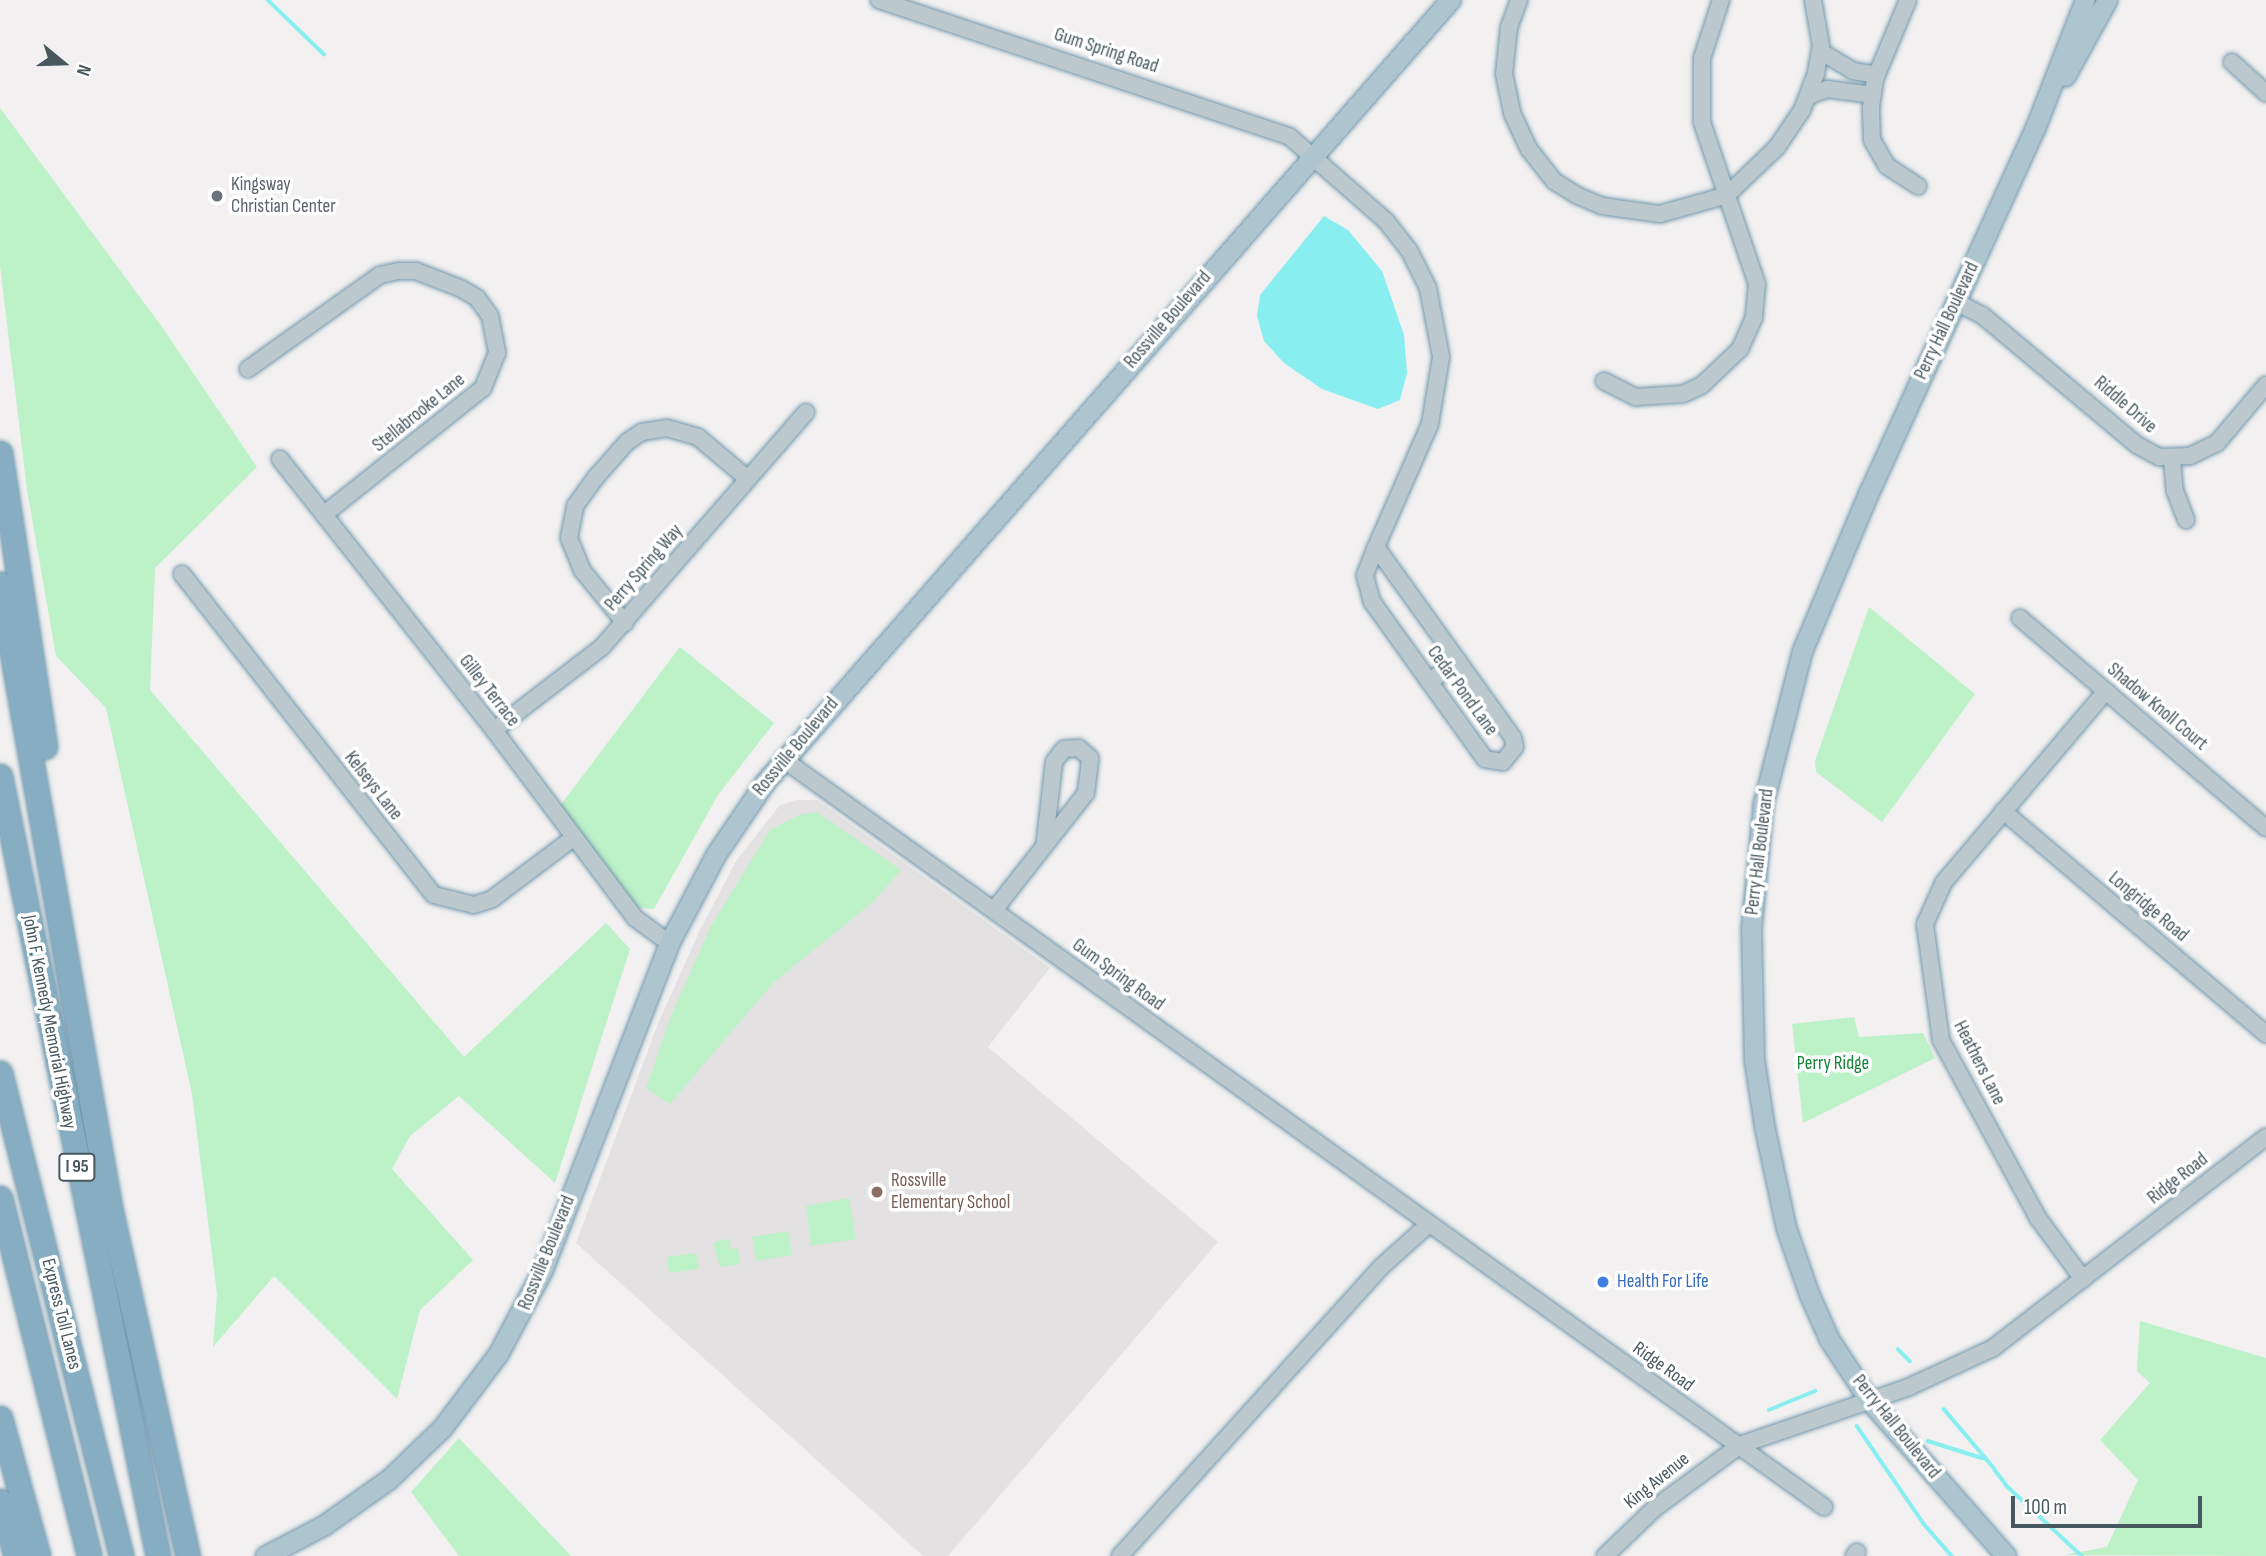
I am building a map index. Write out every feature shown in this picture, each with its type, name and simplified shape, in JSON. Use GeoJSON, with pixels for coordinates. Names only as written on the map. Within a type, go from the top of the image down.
{"type":"FeatureCollection","features":[{"type":"Feature","properties":{"kind":"highway"},"geometry":{"type":"LineString","coordinates":[[0,453],[124,1262]]}},
{"type":"Feature","properties":{"kind":"highway"},"geometry":{"type":"LineString","coordinates":[[0,584],[101,1159],[188,1556]]}},
{"type":"Feature","properties":{"kind":"highway","name":"John F. Kennedy Memorial Highway"},"geometry":{"type":"LineString","coordinates":[[0,776],[158,1556]]}},
{"type":"Feature","properties":{"kind":"highway","name":"Express Toll Lanes"},"geometry":{"type":"LineString","coordinates":[[0,1073],[121,1556]]}},
{"type":"Feature","properties":{"kind":"highway","name":"Express Toll Lanes"},"geometry":{"type":"LineString","coordinates":[[0,1198],[89,1556]]}},
{"type":"Feature","properties":{"kind":"highway"},"geometry":{"type":"LineString","coordinates":[[0,1418],[38,1556]]}},
{"type":"Feature","properties":{"kind":"highway"},"geometry":{"type":"LineString","coordinates":[[0,1502],[16,1556]]}},
{"type":"Feature","properties":{"kind":"main road","name":"Rossville Boulevard"},"geometry":{"type":"LineString","coordinates":[[265,1556],[324,1525],[389,1479],[442,1428],[498,1354],[542,1271],[669,943],[716,854],[783,759],[1450,0]]}},
{"type":"Feature","properties":{"kind":"main road","name":"Perry Hall Boulevard"},"geometry":{"type":"LineString","coordinates":[[2006,1556],[1869,1401],[1829,1339],[1809,1294],[1774,1175],[1754,1059],[1751,1006],[1755,859],[1776,744],[1802,651],[1955,302],[2035,128],[2085,0]]}},
{"type":"Feature","properties":{"kind":"main road","name":"Perry Hall Boulevard"},"geometry":{"type":"LineString","coordinates":[[2035,128],[2107,0]]}},
{"type":"Feature","properties":{"kind":"street","name":"Gum Spring Road"},"geometry":{"type":"LineString","coordinates":[[879,0],[1202,105],[1290,137],[1313,156]]}},
{"type":"Feature","properties":{"kind":"street"},"geometry":{"type":"LineString","coordinates":[[1519,0],[1506,48],[1509,100],[1530,149],[1554,181],[1602,205],[1660,214],[1727,195],[1777,147],[1808,96],[1820,51],[1813,0]]}},
{"type":"Feature","properties":{"kind":"street"},"geometry":{"type":"LineString","coordinates":[[1604,381],[1636,397],[1683,394],[1702,385],[1740,349],[1754,317],[1757,284],[1702,122],[1702,58],[1721,0]]}},
{"type":"Feature","properties":{"kind":"street"},"geometry":{"type":"LineString","coordinates":[[1908,0],[1877,75],[1872,95],[1872,140],[1887,166],[1918,186]]}},
{"type":"Feature","properties":{"kind":"street"},"geometry":{"type":"LineString","coordinates":[[1820,51],[1853,71],[1877,75]]}},
{"type":"Feature","properties":{"kind":"street"},"geometry":{"type":"LineString","coordinates":[[2232,62],[2266,93]]}},
{"type":"Feature","properties":{"kind":"street"},"geometry":{"type":"LineString","coordinates":[[1808,96],[1827,89],[1872,95]]}},
{"type":"Feature","properties":{"kind":"street","name":"Cedar Pond Lane"},"geometry":{"type":"LineString","coordinates":[[1313,156],[1398,234],[1428,288],[1439,334],[1440,380],[1433,414],[1376,547],[1365,575],[1368,593],[1485,759],[1503,762],[1515,747],[1513,738],[1376,547]]}},
{"type":"Feature","properties":{"kind":"street","name":"Stellabrooke Lane"},"geometry":{"type":"LineString","coordinates":[[248,369],[380,275],[416,271],[460,288],[477,298],[490,316],[497,353],[483,388],[326,513]]}},
{"type":"Feature","properties":{"kind":"street","name":"Riddle Drive"},"geometry":{"type":"LineString","coordinates":[[1955,302],[1982,315],[2137,445],[2172,459]]}},
{"type":"Feature","properties":{"kind":"street"},"geometry":{"type":"LineString","coordinates":[[2186,520],[2175,491],[2172,459],[2217,443],[2266,385]]}},
{"type":"Feature","properties":{"kind":"street","name":"Perry Spring Way"},"geometry":{"type":"LineString","coordinates":[[494,730],[602,647],[806,412]]}},
{"type":"Feature","properties":{"kind":"street"},"geometry":{"type":"LineString","coordinates":[[625,623],[582,570],[569,538],[575,506],[597,477],[627,442],[642,432],[667,428],[698,437],[748,479]]}},
{"type":"Feature","properties":{"kind":"street","name":"Gilley Terrace"},"geometry":{"type":"LineString","coordinates":[[280,459],[326,513],[494,730],[572,839],[635,918],[669,943]]}},
{"type":"Feature","properties":{"kind":"street","name":"Kelseys Lane"},"geometry":{"type":"LineString","coordinates":[[182,574],[434,895],[474,905],[492,899],[572,839]]}},
{"type":"Feature","properties":{"kind":"street","name":"Shadow Knoll Court"},"geometry":{"type":"LineString","coordinates":[[2020,618],[2266,828]]}},
{"type":"Feature","properties":{"kind":"street"},"geometry":{"type":"LineString","coordinates":[[1429,682],[1458,660]]}},
{"type":"Feature","properties":{"kind":"street","name":"Heathers Lane"},"geometry":{"type":"LineString","coordinates":[[2083,1279],[2038,1218],[1936,1025],[1925,945],[1930,906],[1944,882],[2106,691]]}},
{"type":"Feature","properties":{"kind":"street"},"geometry":{"type":"LineString","coordinates":[[994,911],[1045,840],[1086,793],[1090,758],[1079,748],[1064,749],[1054,762],[1045,840]]}},
{"type":"Feature","properties":{"kind":"street","name":"Gum Spring Road"},"geometry":{"type":"LineString","coordinates":[[783,759],[1429,1225]]}},
{"type":"Feature","properties":{"kind":"street","name":"Longridge Road"},"geometry":{"type":"LineString","coordinates":[[2003,811],[2266,1034]]}},
{"type":"Feature","properties":{"kind":"street","name":"Ridge Road"},"geometry":{"type":"LineString","coordinates":[[1429,1225],[1740,1445],[1869,1401],[1984,1354],[2266,1137]]}},
{"type":"Feature","properties":{"kind":"street"},"geometry":{"type":"LineString","coordinates":[[1120,1556],[1381,1267],[1429,1225]]}},
{"type":"Feature","properties":{"kind":"street"},"geometry":{"type":"LineString","coordinates":[[1740,1445],[1824,1507]]}},
{"type":"Feature","properties":{"kind":"street","name":"King Avenue"},"geometry":{"type":"LineString","coordinates":[[1605,1556],[1655,1508],[1740,1445]]}},
{"type":"Feature","properties":{"kind":"shaded area","name":"Rossville Elementary School"},"geometry":{"type":"Polygon","coordinates":[[[796,800],[817,800],[1050,968],[988,1047],[1218,1242],[948,1556],[923,1556],[576,1243],[659,1021],[700,930],[736,861],[779,806],[796,800]]]}},
{"type":"Feature","properties":{"kind":"green space"},"geometry":{"type":"Polygon","coordinates":[[[0,108],[162,327],[257,467],[155,568],[150,690],[464,1057],[606,923],[630,949],[555,1183],[459,1096],[410,1136],[392,1169],[473,1260],[420,1310],[397,1399],[274,1276],[213,1347],[217,1294],[192,1094],[106,708],[56,656],[27,490],[0,266],[0,108]]]}},
{"type":"Feature","properties":{"kind":"green space"},"geometry":{"type":"Polygon","coordinates":[[[1869,607],[1975,694],[1882,822],[1816,772],[1815,761],[1869,607]]]}},
{"type":"Feature","properties":{"kind":"green space"},"geometry":{"type":"Polygon","coordinates":[[[680,647],[774,723],[718,795],[654,909],[624,907],[556,811],[680,647]]]}},
{"type":"Feature","properties":{"kind":"green space"},"geometry":{"type":"Polygon","coordinates":[[[817,812],[901,870],[873,902],[773,983],[670,1104],[646,1088],[671,1016],[711,926],[770,830],[799,815],[817,812]]]}},
{"type":"Feature","properties":{"kind":"green space","name":"Perry Ridge"},"geometry":{"type":"Polygon","coordinates":[[[1854,1017],[1859,1037],[1923,1033],[1935,1058],[1803,1123],[1792,1024],[1854,1017]]]}},
{"type":"Feature","properties":{"kind":"green space"},"geometry":{"type":"Polygon","coordinates":[[[849,1198],[856,1239],[811,1246],[806,1206],[849,1198]]]}},
{"type":"Feature","properties":{"kind":"green space"},"geometry":{"type":"Polygon","coordinates":[[[788,1231],[792,1255],[756,1261],[752,1237],[788,1231]]]}},
{"type":"Feature","properties":{"kind":"green space"},"geometry":{"type":"Polygon","coordinates":[[[729,1239],[730,1249],[738,1248],[740,1264],[720,1267],[713,1242],[729,1239]]]}},
{"type":"Feature","properties":{"kind":"green space"},"geometry":{"type":"Polygon","coordinates":[[[696,1253],[699,1269],[669,1273],[667,1257],[696,1253]]]}},
{"type":"Feature","properties":{"kind":"green space"},"geometry":{"type":"Polygon","coordinates":[[[2140,1321],[2266,1358],[2266,1556],[2064,1555],[2107,1547],[2138,1480],[2100,1440],[2150,1383],[2137,1371],[2140,1321]]]}},
{"type":"Feature","properties":{"kind":"green space"},"geometry":{"type":"Polygon","coordinates":[[[459,1438],[571,1556],[459,1556],[411,1492],[459,1438]]]}},
{"type":"Feature","properties":{"kind":"water"},"geometry":{"type":"Polygon","coordinates":[[[1324,216],[1348,230],[1382,271],[1404,335],[1407,373],[1400,400],[1378,409],[1322,389],[1284,363],[1264,341],[1257,316],[1260,295],[1324,216]]]}},
{"type":"Feature","properties":{"kind":"waterway"},"geometry":{"type":"LineString","coordinates":[[268,0],[324,54]]}},
{"type":"Feature","properties":{"kind":"waterway"},"geometry":{"type":"LineString","coordinates":[[1898,1349],[1910,1361]]}},
{"type":"Feature","properties":{"kind":"waterway"},"geometry":{"type":"LineString","coordinates":[[1769,1410],[1815,1391]]}},
{"type":"Feature","properties":{"kind":"waterway"},"geometry":{"type":"LineString","coordinates":[[1944,1409],[1994,1468]]}},
{"type":"Feature","properties":{"kind":"waterway"},"geometry":{"type":"LineString","coordinates":[[1857,1426],[1924,1524],[1952,1556]]}},
{"type":"Feature","properties":{"kind":"waterway"},"geometry":{"type":"LineString","coordinates":[[1928,1441],[1982,1458]]}},
{"type":"Feature","properties":{"kind":"waterway"},"geometry":{"type":"LineString","coordinates":[[1995,1470],[2005,1483]]}},
{"type":"Feature","properties":{"kind":"waterway"},"geometry":{"type":"LineString","coordinates":[[2006,1485],[2082,1556]]}},
{"type":"Feature","properties":{"kind":"place","name":"Kingsway Christian Center"},"geometry":{"type":"Point","coordinates":[217,196]}},
{"type":"Feature","properties":{"kind":"place","name":"Rossville Elementary School"},"geometry":{"type":"Point","coordinates":[877,1192]}},
{"type":"Feature","properties":{"kind":"place","name":"Health For Life"},"geometry":{"type":"Point","coordinates":[1603,1282]}}]}
